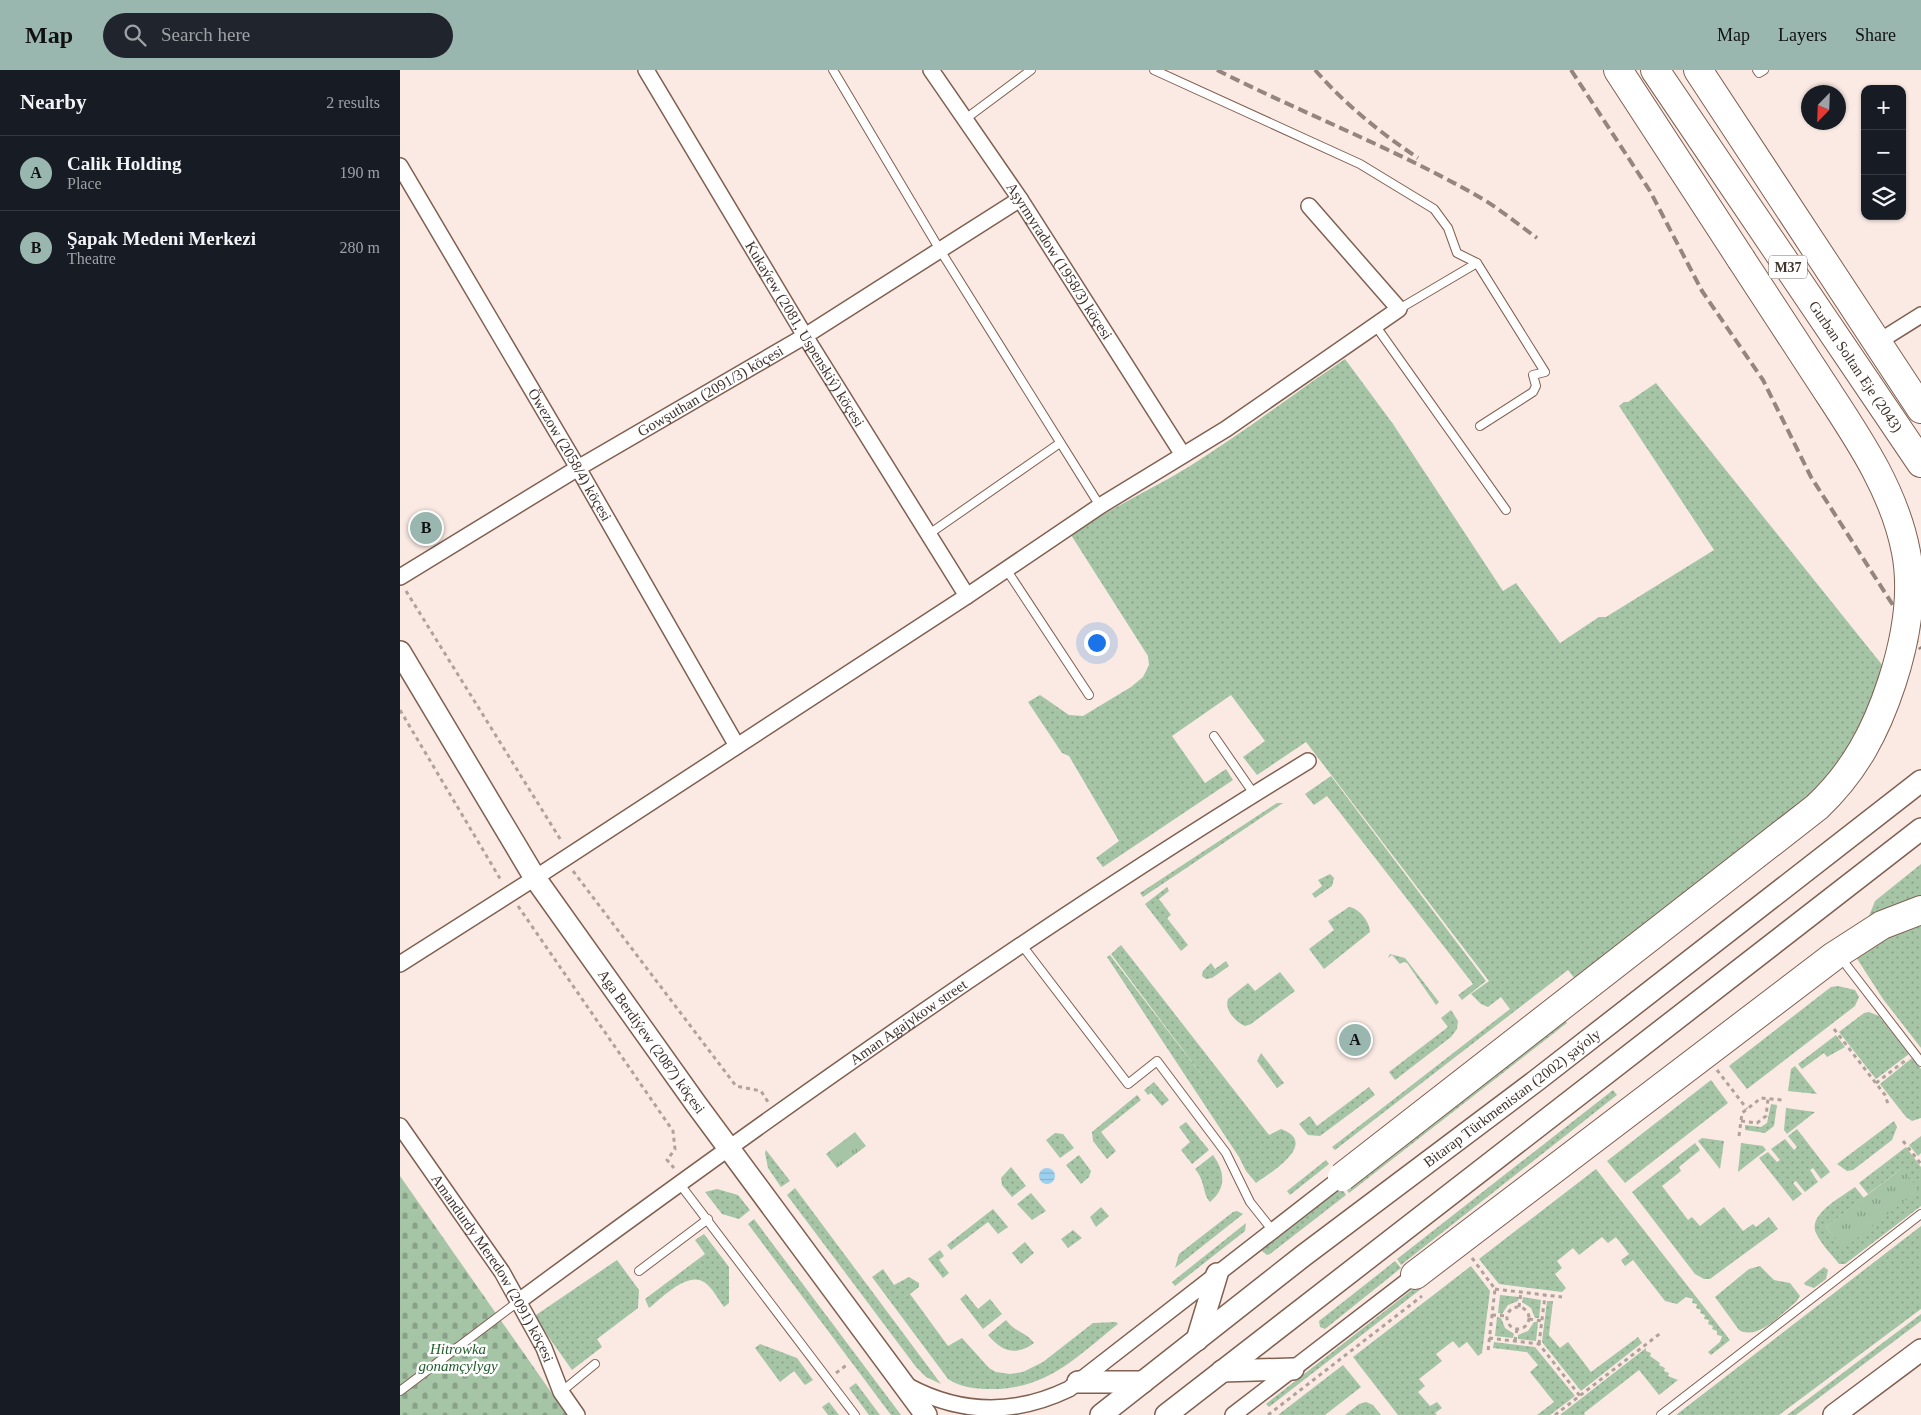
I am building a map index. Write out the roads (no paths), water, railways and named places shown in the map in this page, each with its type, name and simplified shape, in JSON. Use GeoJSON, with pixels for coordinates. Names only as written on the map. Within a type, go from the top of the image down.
{"type":"FeatureCollection","features":[{"type":"Feature","properties":{"kind":"highway"},"geometry":{"type":"LineString","coordinates":[[1342,1177],[1817,808],[1850,772],[1876,729],[1896,670],[1903,640],[1909,594],[1906,551],[1887,493],[1855,434],[1618,70]]}},
{"type":"Feature","properties":{"kind":"highway","name":"Gurban Soltan Eje (2043)"},"geometry":{"type":"LineString","coordinates":[[1655,70],[1921,463]]}},
{"type":"Feature","properties":{"kind":"highway","name":"Gurban Soltan Eje (2043)"},"geometry":{"type":"LineString","coordinates":[[1698,70],[1921,409]]}},
{"type":"Feature","properties":{"kind":"highway"},"geometry":{"type":"LineString","coordinates":[[1415,1275],[1834,956],[1882,925],[1921,910]]}},
{"type":"Feature","properties":{"kind":"main road","name":"Aga Berdiýew (2087) köçesi"},"geometry":{"type":"LineString","coordinates":[[400,652],[535,878],[728,1148],[926,1415]]}},
{"type":"Feature","properties":{"kind":"main road","name":"Bitarap Türkmenistan (2002) şaýoly"},"geometry":{"type":"LineString","coordinates":[[1101,1415],[1921,781]]}},
{"type":"Feature","properties":{"kind":"main road"},"geometry":{"type":"LineString","coordinates":[[1167,1415],[1921,829]]}},
{"type":"Feature","properties":{"kind":"main road"},"geometry":{"type":"LineString","coordinates":[[1197,1340],[1217,1274]]}},
{"type":"Feature","properties":{"kind":"main road"},"geometry":{"type":"LineString","coordinates":[[1834,1415],[1921,1350]]}},
{"type":"Feature","properties":{"kind":"main road"},"geometry":{"type":"LineString","coordinates":[[1222,1371],[1293,1369]]}},
{"type":"Feature","properties":{"kind":"main road"},"geometry":{"type":"LineString","coordinates":[[1078,1382],[1143,1382]]}},
{"type":"Feature","properties":{"kind":"street","name":"Kukaýew (2081, Uspenskiý) köçesi"},"geometry":{"type":"LineString","coordinates":[[646,70],[806,336],[967,596]]}},
{"type":"Feature","properties":{"kind":"street","name":"Aşyrmyradow (1958/3) köçesi"},"geometry":{"type":"LineString","coordinates":[[931,70],[1020,199],[1183,455]]}},
{"type":"Feature","properties":{"kind":"street","name":"Öwezow (2058/4) köçesi"},"geometry":{"type":"LineString","coordinates":[[400,166],[578,468],[737,746]]}},
{"type":"Feature","properties":{"kind":"street","name":"Gowşuthan (2091/3) köçesi"},"geometry":{"type":"LineString","coordinates":[[403,584],[578,468],[806,336],[1020,199]]}},
{"type":"Feature","properties":{"kind":"street"},"geometry":{"type":"LineString","coordinates":[[400,964],[967,596],[1100,506],[1283,391],[1399,309],[1309,206]]}},
{"type":"Feature","properties":{"kind":"street"},"geometry":{"type":"LineString","coordinates":[[1878,342],[1921,315]]}},
{"type":"Feature","properties":{"kind":"street","name":"Aman Agajykow street"},"geometry":{"type":"LineString","coordinates":[[519,1301],[728,1148],[1022,944],[1308,761]]}},
{"type":"Feature","properties":{"kind":"street","name":"Amandurdy Meredow (2091) köçesi"},"geometry":{"type":"LineString","coordinates":[[400,1126],[502,1272],[544,1348],[561,1392],[577,1415]]}},
{"type":"Feature","properties":{"kind":"street"},"geometry":{"type":"LineString","coordinates":[[902,1383],[942,1403],[976,1411],[1022,1408],[1052,1399],[1078,1382],[1342,1177]]}},
{"type":"Feature","properties":{"kind":"street"},"geometry":{"type":"LineString","coordinates":[[1232,1415],[1415,1275]]}},
{"type":"Feature","properties":{"kind":"lane"},"geometry":{"type":"LineString","coordinates":[[833,70],[940,250],[1100,506]]}},
{"type":"Feature","properties":{"kind":"lane"},"geometry":{"type":"LineString","coordinates":[[964,120],[1031,70]]}},
{"type":"Feature","properties":{"kind":"lane"},"geometry":{"type":"LineString","coordinates":[[1154,70],[1360,164],[1434,209],[1448,228],[1457,252],[1477,263],[1544,372],[1533,375],[1536,386],[1533,392],[1480,426]]}},
{"type":"Feature","properties":{"kind":"lane"},"geometry":{"type":"LineString","coordinates":[[1757,70],[1759,73],[1764,70]]}},
{"type":"Feature","properties":{"kind":"lane"},"geometry":{"type":"LineString","coordinates":[[1399,309],[1477,263]]}},
{"type":"Feature","properties":{"kind":"lane"},"geometry":{"type":"LineString","coordinates":[[1375,325],[1506,510]]}},
{"type":"Feature","properties":{"kind":"lane"},"geometry":{"type":"LineString","coordinates":[[929,534],[1060,442]]}},
{"type":"Feature","properties":{"kind":"lane"},"geometry":{"type":"LineString","coordinates":[[1006,569],[1089,695]]}},
{"type":"Feature","properties":{"kind":"lane"},"geometry":{"type":"LineString","coordinates":[[1214,736],[1254,794]]}},
{"type":"Feature","properties":{"kind":"lane"},"geometry":{"type":"LineString","coordinates":[[1022,944],[1128,1084],[1156,1061],[1226,1153],[1250,1202],[1273,1231]]}},
{"type":"Feature","properties":{"kind":"lane"},"geometry":{"type":"LineString","coordinates":[[1847,966],[1921,1062]]}},
{"type":"Feature","properties":{"kind":"lane"},"geometry":{"type":"LineString","coordinates":[[679,1183],[855,1415]]}},
{"type":"Feature","properties":{"kind":"lane"},"geometry":{"type":"LineString","coordinates":[[1661,1415],[1921,1214]]}},
{"type":"Feature","properties":{"kind":"lane"},"geometry":{"type":"LineString","coordinates":[[638,1271],[708,1220]]}},
{"type":"Feature","properties":{"kind":"lane"},"geometry":{"type":"LineString","coordinates":[[400,1391],[519,1301]]}},
{"type":"Feature","properties":{"kind":"lane"},"geometry":{"type":"LineString","coordinates":[[561,1392],[596,1364]]}},
{"type":"Feature","properties":{"kind":"water"},"geometry":{"type":"Polygon","coordinates":[[[1044,1168],[1050,1168],[1055,1173],[1053,1182],[1044,1184],[1039,1179],[1039,1173],[1044,1168]]]}},
{"type":"Feature","properties":{"kind":"railway"},"geometry":{"type":"LineString","coordinates":[[1217,70],[1449,180],[1481,198],[1537,238]]}},
{"type":"Feature","properties":{"kind":"railway"},"geometry":{"type":"LineString","coordinates":[[1315,70],[1364,117],[1418,158]]}},
{"type":"Feature","properties":{"kind":"railway"},"geometry":{"type":"LineString","coordinates":[[1571,70],[1650,191],[1702,291],[1763,380],[1811,477],[1921,649]]}},
{"type":"Feature","properties":{"kind":"place","name":"Şapak Medeni Merkezi"},"geometry":{"type":"Point","coordinates":[426,528]}},
{"type":"Feature","properties":{"kind":"place","name":"Calik Holding"},"geometry":{"type":"Point","coordinates":[1355,1040]}},
{"type":"Feature","properties":{"kind":"park label","name":"Hitrowka gonamçylygy"},"geometry":{"type":"Point","coordinates":[458,1358]}}]}
